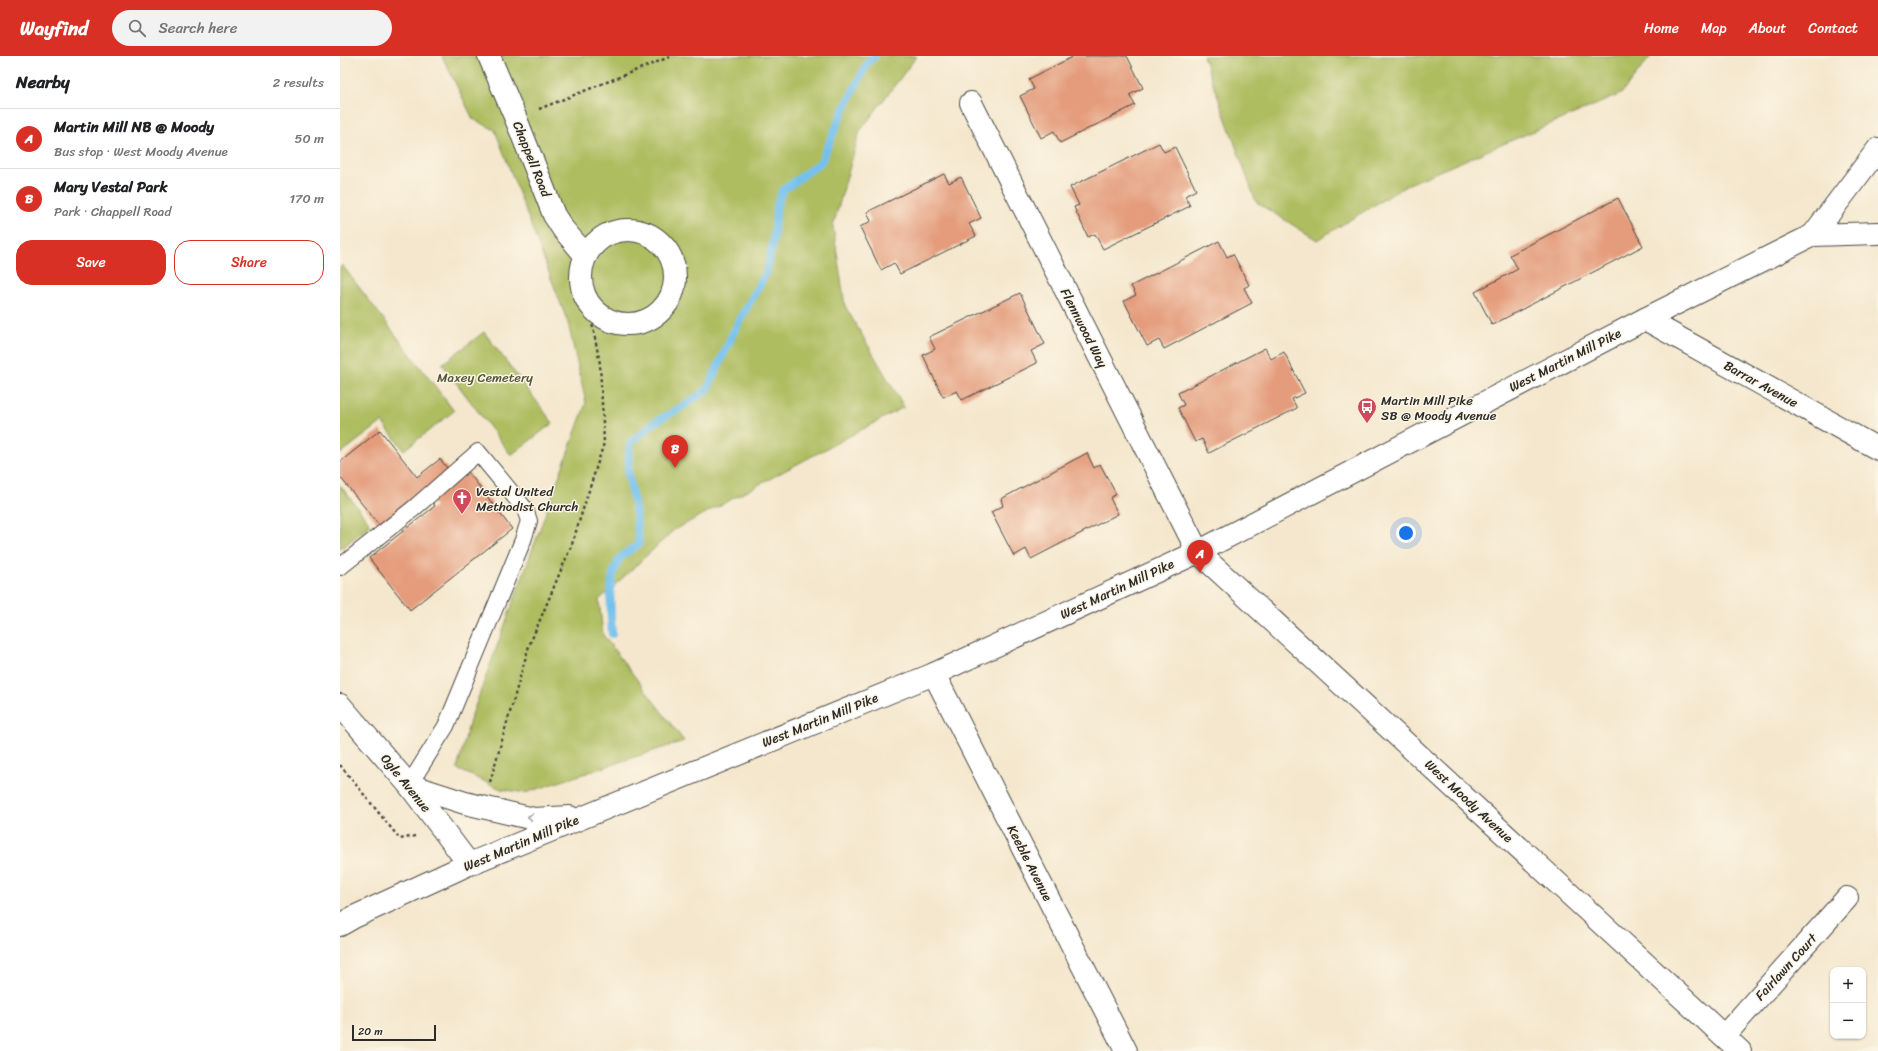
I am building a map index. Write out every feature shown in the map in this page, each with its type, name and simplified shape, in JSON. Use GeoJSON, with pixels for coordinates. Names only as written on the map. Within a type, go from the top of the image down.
{"type":"FeatureCollection","features":[{"type":"Feature","properties":{"kind":"street","name":"Chappell Road"},"geometry":{"type":"LineString","coordinates":[[489,56],[554,215],[562,229],[586,256]]}},
{"type":"Feature","properties":{"kind":"street","name":"Flennwood Way"},"geometry":{"type":"LineString","coordinates":[[971,103],[1198,552]]}},
{"type":"Feature","properties":{"kind":"street"},"geometry":{"type":"LineString","coordinates":[[1813,235],[1878,149]]}},
{"type":"Feature","properties":{"kind":"street"},"geometry":{"type":"LineString","coordinates":[[623,230],[639,231],[653,236],[665,246],[672,260],[675,275],[673,290],[667,303],[656,314],[643,322],[628,324],[613,322],[599,314],[588,302],[582,286],[581,271],[586,256],[595,243],[608,234],[623,230]]}},
{"type":"Feature","properties":{"kind":"street","name":"West Martin Mill Pike"},"geometry":{"type":"LineString","coordinates":[[340,925],[469,864],[934,674],[1198,552],[1645,319],[1813,235],[1878,233]]}},
{"type":"Feature","properties":{"kind":"street","name":"Barrar Avenue"},"geometry":{"type":"LineString","coordinates":[[1645,319],[1878,449]]}},
{"type":"Feature","properties":{"kind":"street","name":"West Moody Avenue"},"geometry":{"type":"LineString","coordinates":[[1198,552],[1740,1051]]}},
{"type":"Feature","properties":{"kind":"street","name":"Keeble Avenue"},"geometry":{"type":"LineString","coordinates":[[934,674],[1126,1051]]}},
{"type":"Feature","properties":{"kind":"street","name":"Ogle Avenue"},"geometry":{"type":"LineString","coordinates":[[340,705],[409,784],[469,864]]}},
{"type":"Feature","properties":{"kind":"street"},"geometry":{"type":"LineString","coordinates":[[409,784],[441,796],[534,819],[583,817]]}},
{"type":"Feature","properties":{"kind":"street","name":"Fairlawn Court"},"geometry":{"type":"LineString","coordinates":[[1724,1036],[1847,898]]}},
{"type":"Feature","properties":{"kind":"lane"},"geometry":{"type":"LineString","coordinates":[[340,567],[414,509],[478,452],[525,509],[529,521],[523,540],[446,726],[409,784]]}},
{"type":"Feature","properties":{"kind":"path"},"geometry":{"type":"LineString","coordinates":[[516,119],[672,56]]}},
{"type":"Feature","properties":{"kind":"path"},"geometry":{"type":"LineString","coordinates":[[483,807],[529,646],[572,544],[604,443],[600,364],[588,302]]}},
{"type":"Feature","properties":{"kind":"path"},"geometry":{"type":"LineString","coordinates":[[340,765],[400,839],[442,830]]}},
{"type":"Feature","properties":{"kind":"green space"},"geometry":{"type":"Polygon","coordinates":[[[442,56],[917,56],[860,131],[833,226],[845,306],[904,407],[674,530],[599,600],[603,635],[684,741],[525,793],[501,789],[457,769],[470,720],[586,403],[568,323],[495,130],[473,119],[442,56]]]}},
{"type":"Feature","properties":{"kind":"green space"},"geometry":{"type":"Polygon","coordinates":[[[1203,56],[1651,56],[1621,94],[1409,184],[1317,240],[1256,202],[1203,56]]]}},
{"type":"Feature","properties":{"kind":"green space"},"geometry":{"type":"Polygon","coordinates":[[[342,265],[454,411],[404,450],[382,422],[340,454],[340,267],[342,265]]]}},
{"type":"Feature","properties":{"kind":"green space","name":"Maxey Cemetery"},"geometry":{"type":"Polygon","coordinates":[[[484,332],[553,423],[511,455],[442,364],[484,332]]]}},
{"type":"Feature","properties":{"kind":"green space"},"geometry":{"type":"Polygon","coordinates":[[[340,485],[371,525],[340,549],[340,485]]]}},
{"type":"Feature","properties":{"kind":"building"},"geometry":{"type":"Polygon","coordinates":[[[1074,56],[1127,56],[1143,88],[1129,95],[1135,105],[1060,143],[1054,131],[1041,138],[1020,96],[1034,89],[1029,79],[1074,56]]]}},
{"type":"Feature","properties":{"kind":"building"},"geometry":{"type":"Polygon","coordinates":[[[1159,143],[1164,152],[1175,147],[1196,190],[1185,196],[1190,206],[1103,249],[1095,234],[1088,237],[1074,207],[1079,205],[1070,187],[1159,143]]]}},
{"type":"Feature","properties":{"kind":"building"},"geometry":{"type":"Polygon","coordinates":[[[944,174],[949,183],[961,177],[981,218],[969,224],[976,236],[900,274],[894,263],[881,270],[860,227],[871,221],[867,212],[944,174]]]}},
{"type":"Feature","properties":{"kind":"building"},"geometry":{"type":"Polygon","coordinates":[[[1618,198],[1643,246],[1492,325],[1475,292],[1518,269],[1510,255],[1618,198]]]}},
{"type":"Feature","properties":{"kind":"building"},"geometry":{"type":"Polygon","coordinates":[[[1219,241],[1227,257],[1233,254],[1249,285],[1244,288],[1252,303],[1164,349],[1159,340],[1147,346],[1124,301],[1136,295],[1131,286],[1219,241]]]}},
{"type":"Feature","properties":{"kind":"building"},"geometry":{"type":"Polygon","coordinates":[[[1020,293],[1045,344],[1031,351],[1037,363],[962,400],[957,391],[943,397],[923,355],[935,349],[929,337],[1020,293]]]}},
{"type":"Feature","properties":{"kind":"building"},"geometry":{"type":"Polygon","coordinates":[[[1265,348],[1271,359],[1284,352],[1305,393],[1292,399],[1297,408],[1209,453],[1202,439],[1195,442],[1178,408],[1184,405],[1178,393],[1265,348]]]}},
{"type":"Feature","properties":{"kind":"building","name":"Vestal United Methodist Church"},"geometry":{"type":"Polygon","coordinates":[[[380,430],[417,477],[440,459],[457,481],[468,472],[512,529],[410,610],[369,558],[435,506],[423,490],[379,525],[340,477],[340,462],[380,430]]]}},
{"type":"Feature","properties":{"kind":"building"},"geometry":{"type":"Polygon","coordinates":[[[1087,453],[1094,468],[1100,464],[1116,494],[1110,498],[1118,514],[1031,559],[1026,549],[1014,556],[991,512],[1003,506],[1001,499],[1087,453]]]}},
{"type":"Feature","properties":{"kind":"waterway"},"geometry":{"type":"LineString","coordinates":[[612,634],[610,594],[613,574],[621,557],[639,544],[636,514],[628,472],[630,443],[655,422],[682,407],[707,390],[736,327],[766,273],[772,248],[777,206],[782,191],[821,162],[844,109],[868,62],[875,56]]}},
{"type":"Feature","properties":{"kind":"place","name":"Martin Mill Pike SB @ Moody Avenue"},"geometry":{"type":"Point","coordinates":[1367,424]}},
{"type":"Feature","properties":{"kind":"place","name":"Mary Vestal Park"},"geometry":{"type":"Point","coordinates":[675,468]}},
{"type":"Feature","properties":{"kind":"place","name":"Vestal United Methodist Church"},"geometry":{"type":"Point","coordinates":[462,515]}},
{"type":"Feature","properties":{"kind":"place","name":"Martin Mill NB @ Moody"},"geometry":{"type":"Point","coordinates":[1200,573]}}]}
